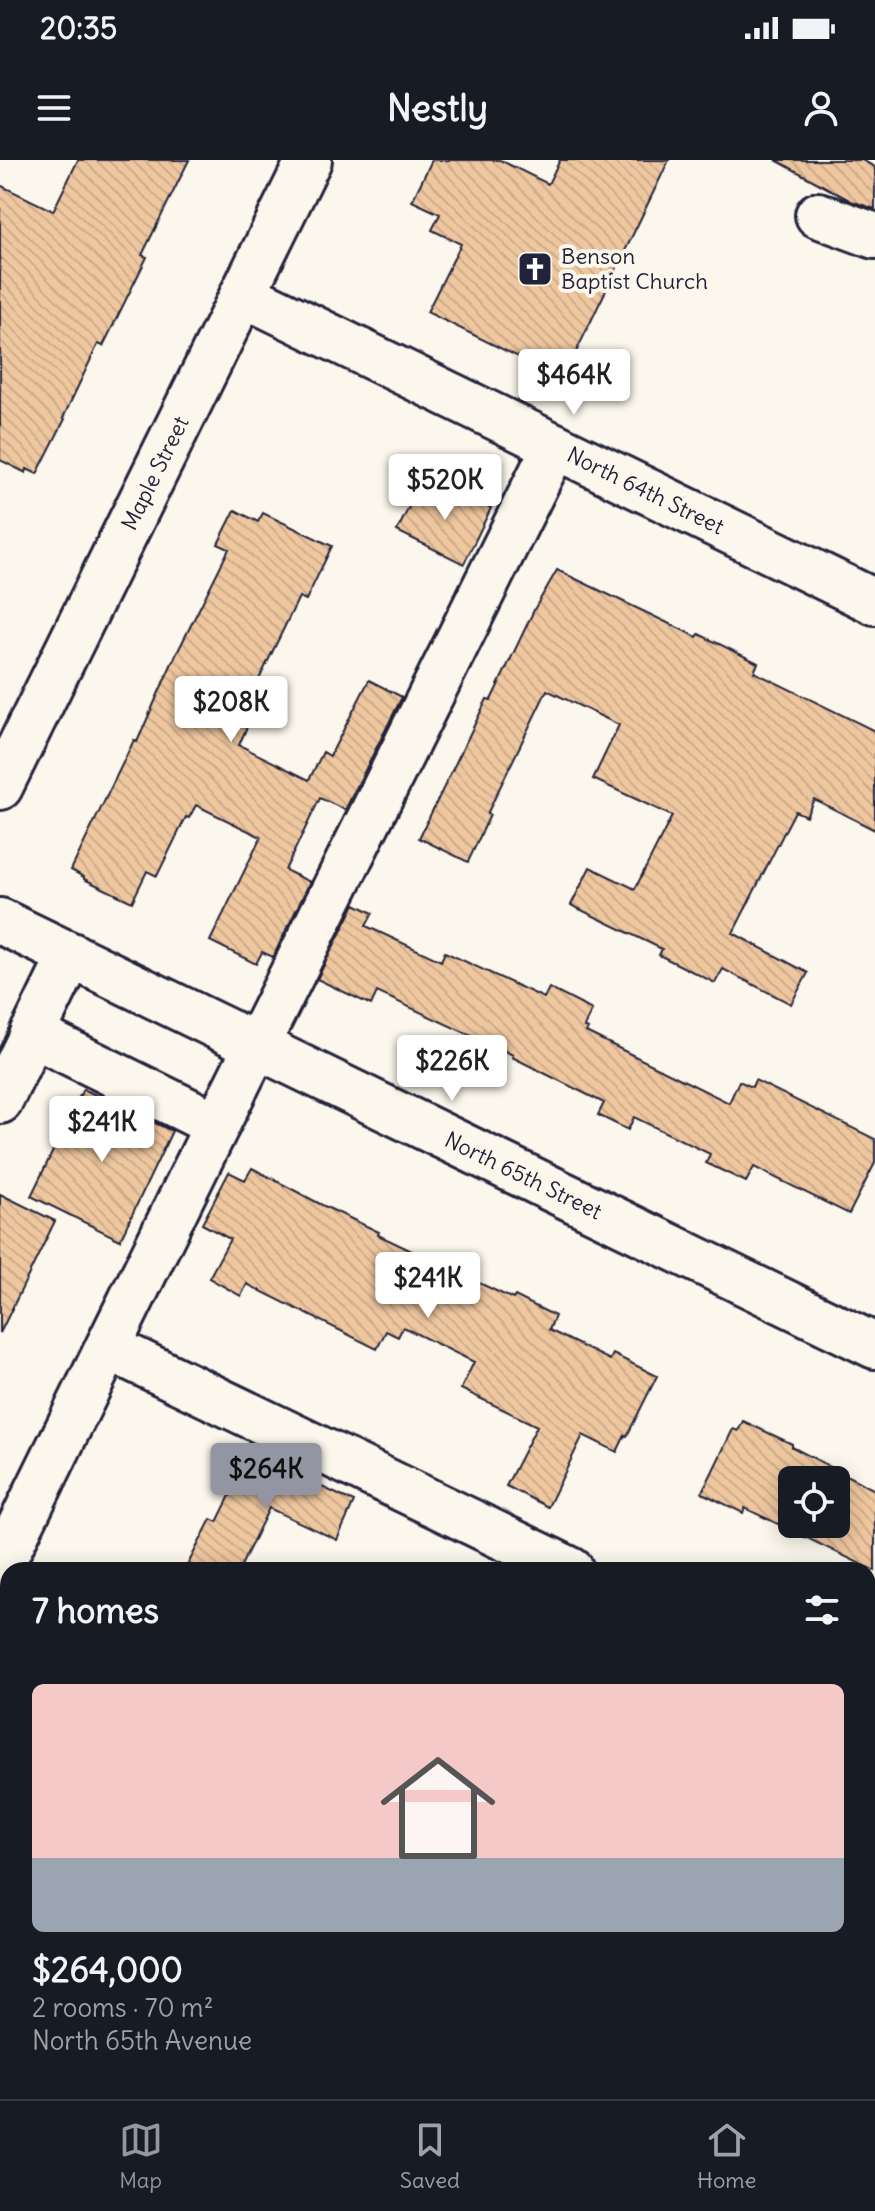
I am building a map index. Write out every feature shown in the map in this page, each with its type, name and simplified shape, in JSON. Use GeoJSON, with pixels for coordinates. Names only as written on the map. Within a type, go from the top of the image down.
{"type":"FeatureCollection","features":[{"type":"Feature","properties":{"kind":"street","name":"Maple Street"},"geometry":{"type":"LineString","coordinates":[[0,787],[309,160]]}},
{"type":"Feature","properties":{"kind":"street"},"geometry":{"type":"LineString","coordinates":[[818,215],[875,236]]}},
{"type":"Feature","properties":{"kind":"street","name":"North 64th Street"},"geometry":{"type":"LineString","coordinates":[[243,294],[875,602]]}},
{"type":"Feature","properties":{"kind":"street"},"geometry":{"type":"LineString","coordinates":[[2,1562],[555,446]]}},
{"type":"Feature","properties":{"kind":"street","name":"North 65th Street"},"geometry":{"type":"LineString","coordinates":[[0,921],[875,1346]]}},
{"type":"Feature","properties":{"kind":"street"},"geometry":{"type":"LineString","coordinates":[[0,1101],[71,955]]}},
{"type":"Feature","properties":{"kind":"street"},"geometry":{"type":"LineString","coordinates":[[32,1034],[217,1125]]}},
{"type":"Feature","properties":{"kind":"street"},"geometry":{"type":"LineString","coordinates":[[108,1347],[554,1562]]}},
{"type":"Feature","properties":{"kind":"building"},"geometry":{"type":"Polygon","coordinates":[[[78,160],[189,160],[142,255],[147,257],[103,346],[98,344],[37,474],[27,469],[26,473],[0,460],[0,185],[53,211],[78,160]]]}},
{"type":"Feature","properties":{"kind":"building","name":"Benson Baptist Church"},"geometry":{"type":"Polygon","coordinates":[[[432,160],[500,160],[548,184],[560,160],[669,160],[563,379],[427,312],[461,244],[432,230],[440,214],[412,201],[432,160]]]}},
{"type":"Feature","properties":{"kind":"building"},"geometry":{"type":"Polygon","coordinates":[[[776,160],[862,160],[875,167],[875,209],[851,201],[776,160]]]}},
{"type":"Feature","properties":{"kind":"building"},"geometry":{"type":"Polygon","coordinates":[[[444,484],[491,508],[464,564],[397,531],[418,489],[437,498],[444,484]]]}},
{"type":"Feature","properties":{"kind":"building"},"geometry":{"type":"Polygon","coordinates":[[[235,510],[258,522],[263,513],[332,546],[306,600],[299,597],[250,698],[257,704],[239,745],[309,780],[323,752],[330,756],[369,680],[402,697],[345,810],[320,798],[285,870],[310,882],[273,957],[262,952],[256,964],[210,941],[261,837],[196,805],[189,818],[186,817],[157,876],[147,871],[132,902],[71,870],[134,740],[137,742],[171,665],[229,549],[218,544],[235,510]]]}},
{"type":"Feature","properties":{"kind":"building"},"geometry":{"type":"Polygon","coordinates":[[[557,570],[758,663],[754,672],[875,731],[875,830],[814,799],[806,816],[795,811],[733,933],[808,973],[791,1004],[723,969],[715,983],[659,955],[662,949],[571,905],[590,867],[635,889],[672,816],[593,779],[619,725],[547,690],[487,814],[490,815],[468,862],[419,838],[487,699],[491,700],[535,608],[557,570]]]}},
{"type":"Feature","properties":{"kind":"building"},"geometry":{"type":"Polygon","coordinates":[[[355,904],[373,913],[366,926],[441,961],[445,952],[544,998],[549,988],[592,1010],[584,1027],[588,1029],[586,1032],[729,1103],[739,1081],[752,1087],[755,1080],[875,1139],[875,1163],[849,1214],[754,1167],[746,1182],[706,1163],[710,1154],[634,1117],[628,1130],[598,1115],[604,1103],[513,1055],[377,992],[371,1005],[317,979],[355,904]]]}},
{"type":"Feature","properties":{"kind":"building"},"geometry":{"type":"Polygon","coordinates":[[[83,1089],[172,1131],[120,1240],[31,1196],[83,1089]]]}},
{"type":"Feature","properties":{"kind":"building"},"geometry":{"type":"Polygon","coordinates":[[[252,1168],[379,1232],[378,1235],[555,1316],[549,1330],[610,1360],[613,1354],[657,1376],[617,1452],[583,1435],[548,1507],[506,1486],[537,1426],[461,1389],[474,1362],[403,1327],[398,1337],[386,1331],[377,1349],[247,1284],[241,1296],[209,1278],[230,1239],[202,1224],[229,1172],[245,1180],[252,1168]]]}},
{"type":"Feature","properties":{"kind":"building"},"geometry":{"type":"Polygon","coordinates":[[[0,1194],[55,1221],[0,1333],[0,1194]]]}},
{"type":"Feature","properties":{"kind":"building"},"geometry":{"type":"Polygon","coordinates":[[[743,1421],[792,1444],[792,1447],[829,1466],[778,1466],[778,1524],[745,1508],[743,1513],[702,1493],[733,1429],[738,1431],[743,1421]]]}},
{"type":"Feature","properties":{"kind":"building"},"geometry":{"type":"Polygon","coordinates":[[[255,1445],[297,1466],[294,1474],[354,1502],[337,1540],[269,1508],[243,1562],[189,1562],[211,1519],[217,1522],[255,1445]]]}},
{"type":"Feature","properties":{"kind":"building"},"geometry":{"type":"Polygon","coordinates":[[[850,1477],[875,1490],[875,1562],[856,1562],[807,1538],[850,1538],[850,1477]]]}},
{"type":"Feature","properties":{"kind":"place","name":"Benson Baptist Church"},"geometry":{"type":"Point","coordinates":[535,269]}}]}
